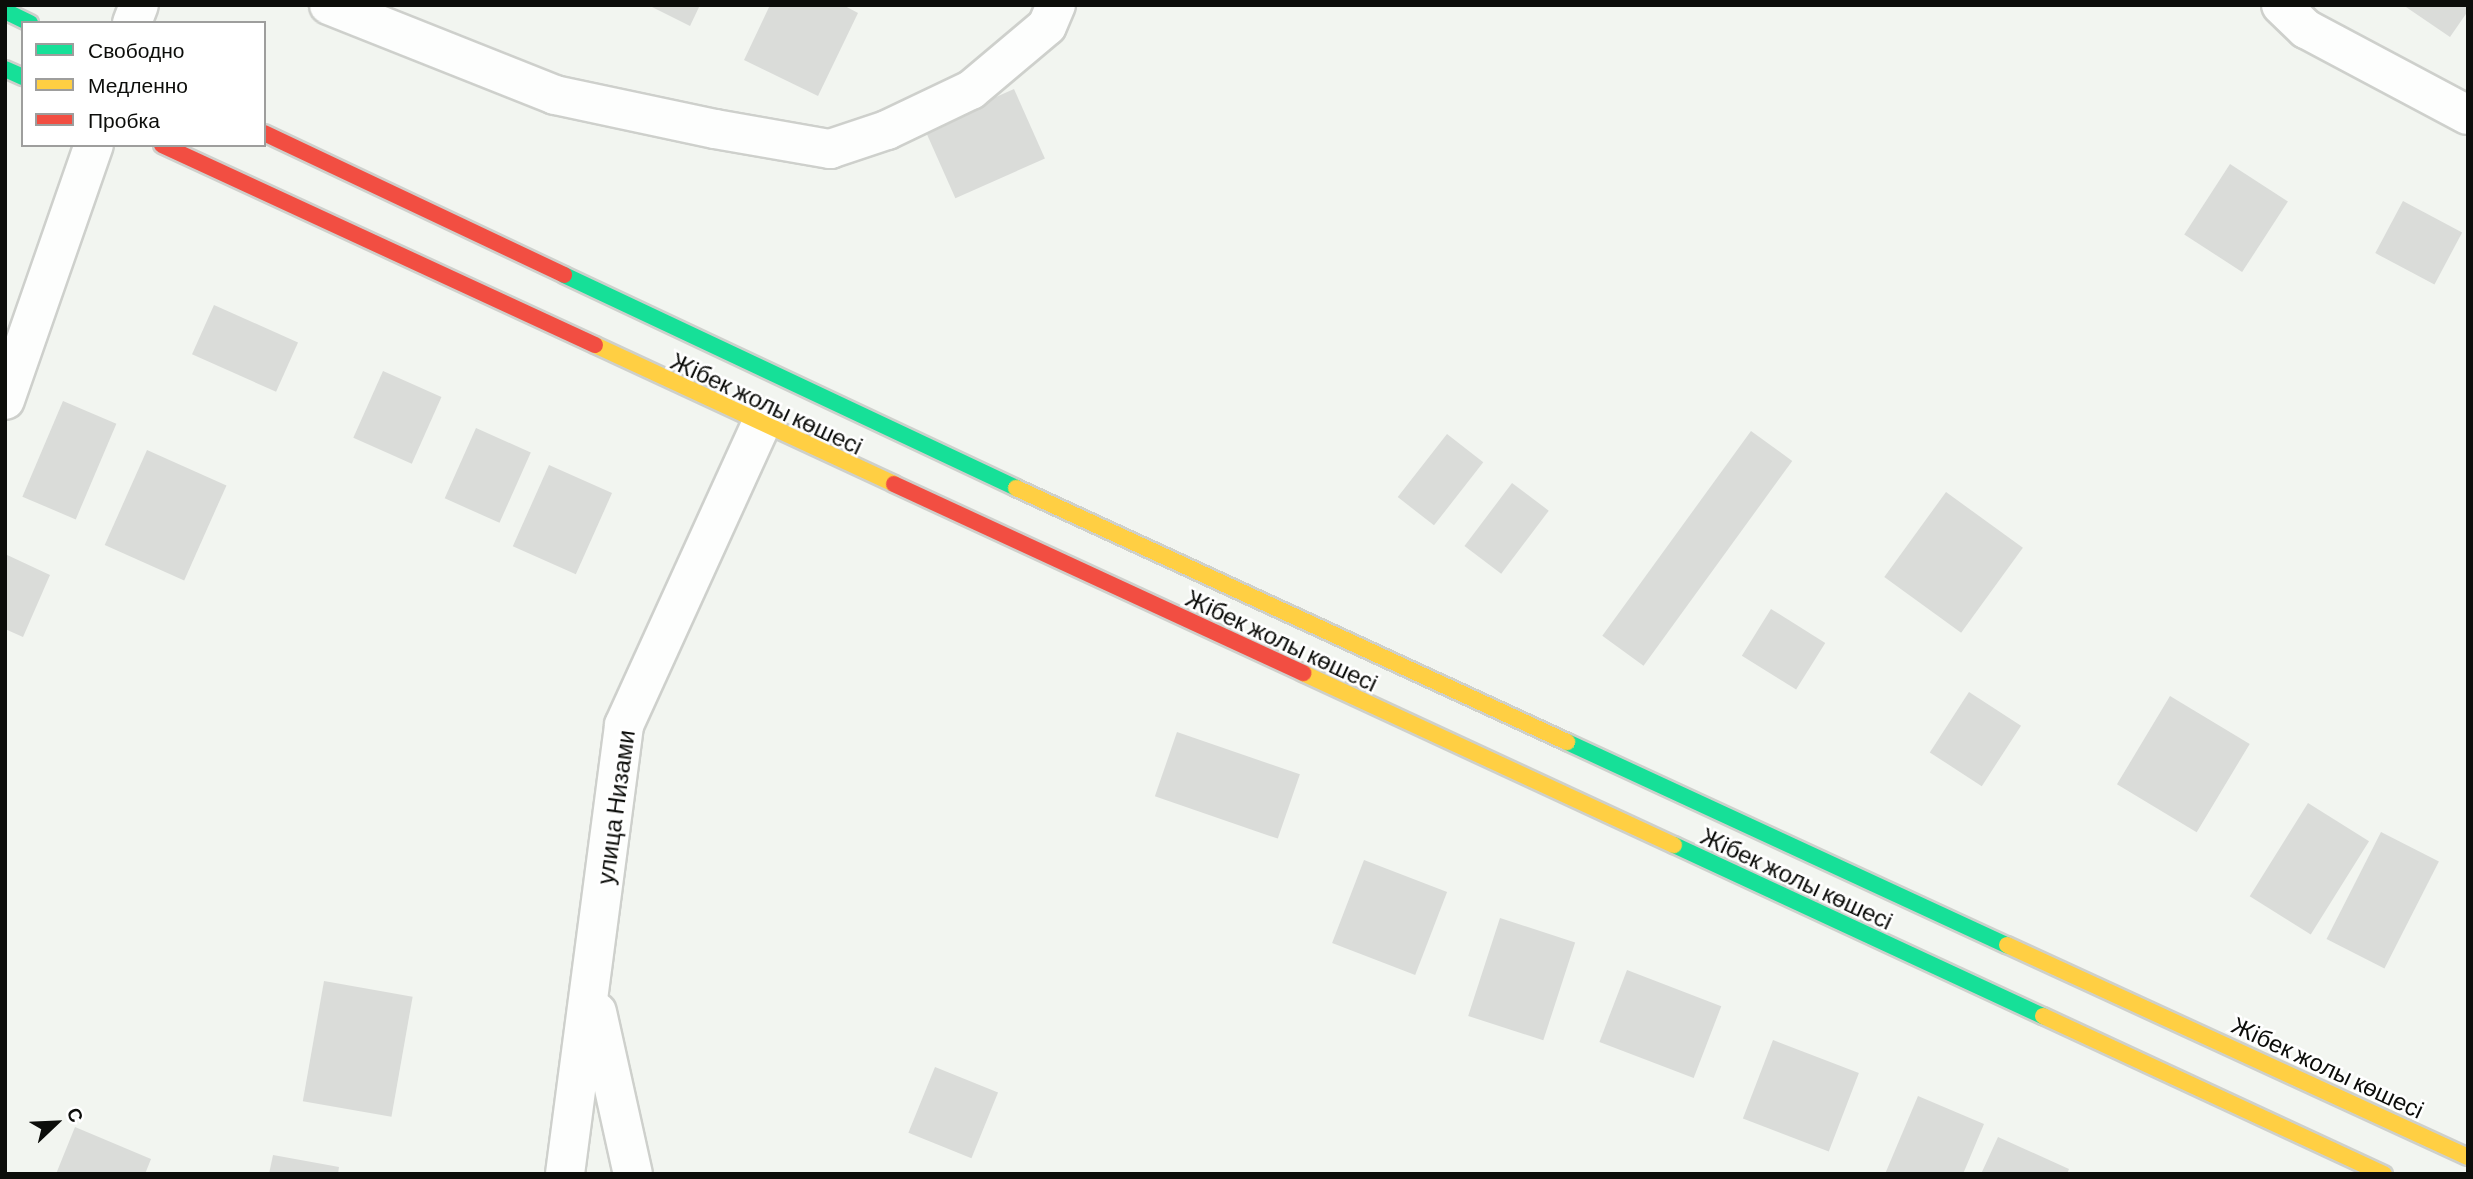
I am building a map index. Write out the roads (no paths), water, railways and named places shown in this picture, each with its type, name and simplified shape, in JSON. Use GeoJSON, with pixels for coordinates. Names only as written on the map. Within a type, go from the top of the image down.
{"type":"FeatureCollection","features":[{"type":"Feature","properties":{"kind":"main road"},"geometry":{"type":"LineString","coordinates":[[5,11],[26,21]]}},
{"type":"Feature","properties":{"kind":"main road"},"geometry":{"type":"LineString","coordinates":[[5,69],[21,76]]}},
{"type":"Feature","properties":{"kind":"main road","name":"Жібек жолы көшесі"},"geometry":{"type":"LineString","coordinates":[[266,134],[998,480],[2468,1157]]}},
{"type":"Feature","properties":{"kind":"main road","name":"Жібек жолы көшесі"},"geometry":{"type":"LineString","coordinates":[[166,147],[761,425],[2384,1174]]}},
{"type":"Feature","properties":{"kind":"street"},"geometry":{"type":"LineString","coordinates":[[329,5],[555,95],[715,129],[830,149],[887,130],[971,90],[1046,26],[1056,5]]}},
{"type":"Feature","properties":{"kind":"street"},"geometry":{"type":"LineString","coordinates":[[2281,5],[2306,29],[2468,115]]}},
{"type":"Feature","properties":{"kind":"street"},"geometry":{"type":"LineString","coordinates":[[5,400],[92,147]]}},
{"type":"Feature","properties":{"kind":"street","name":"улица Низами"},"geometry":{"type":"LineString","coordinates":[[565,1174],[592,988],[624,725],[761,425]]}},
{"type":"Feature","properties":{"kind":"street"},"geometry":{"type":"LineString","coordinates":[[592,988],[632,1174]]}}]}
